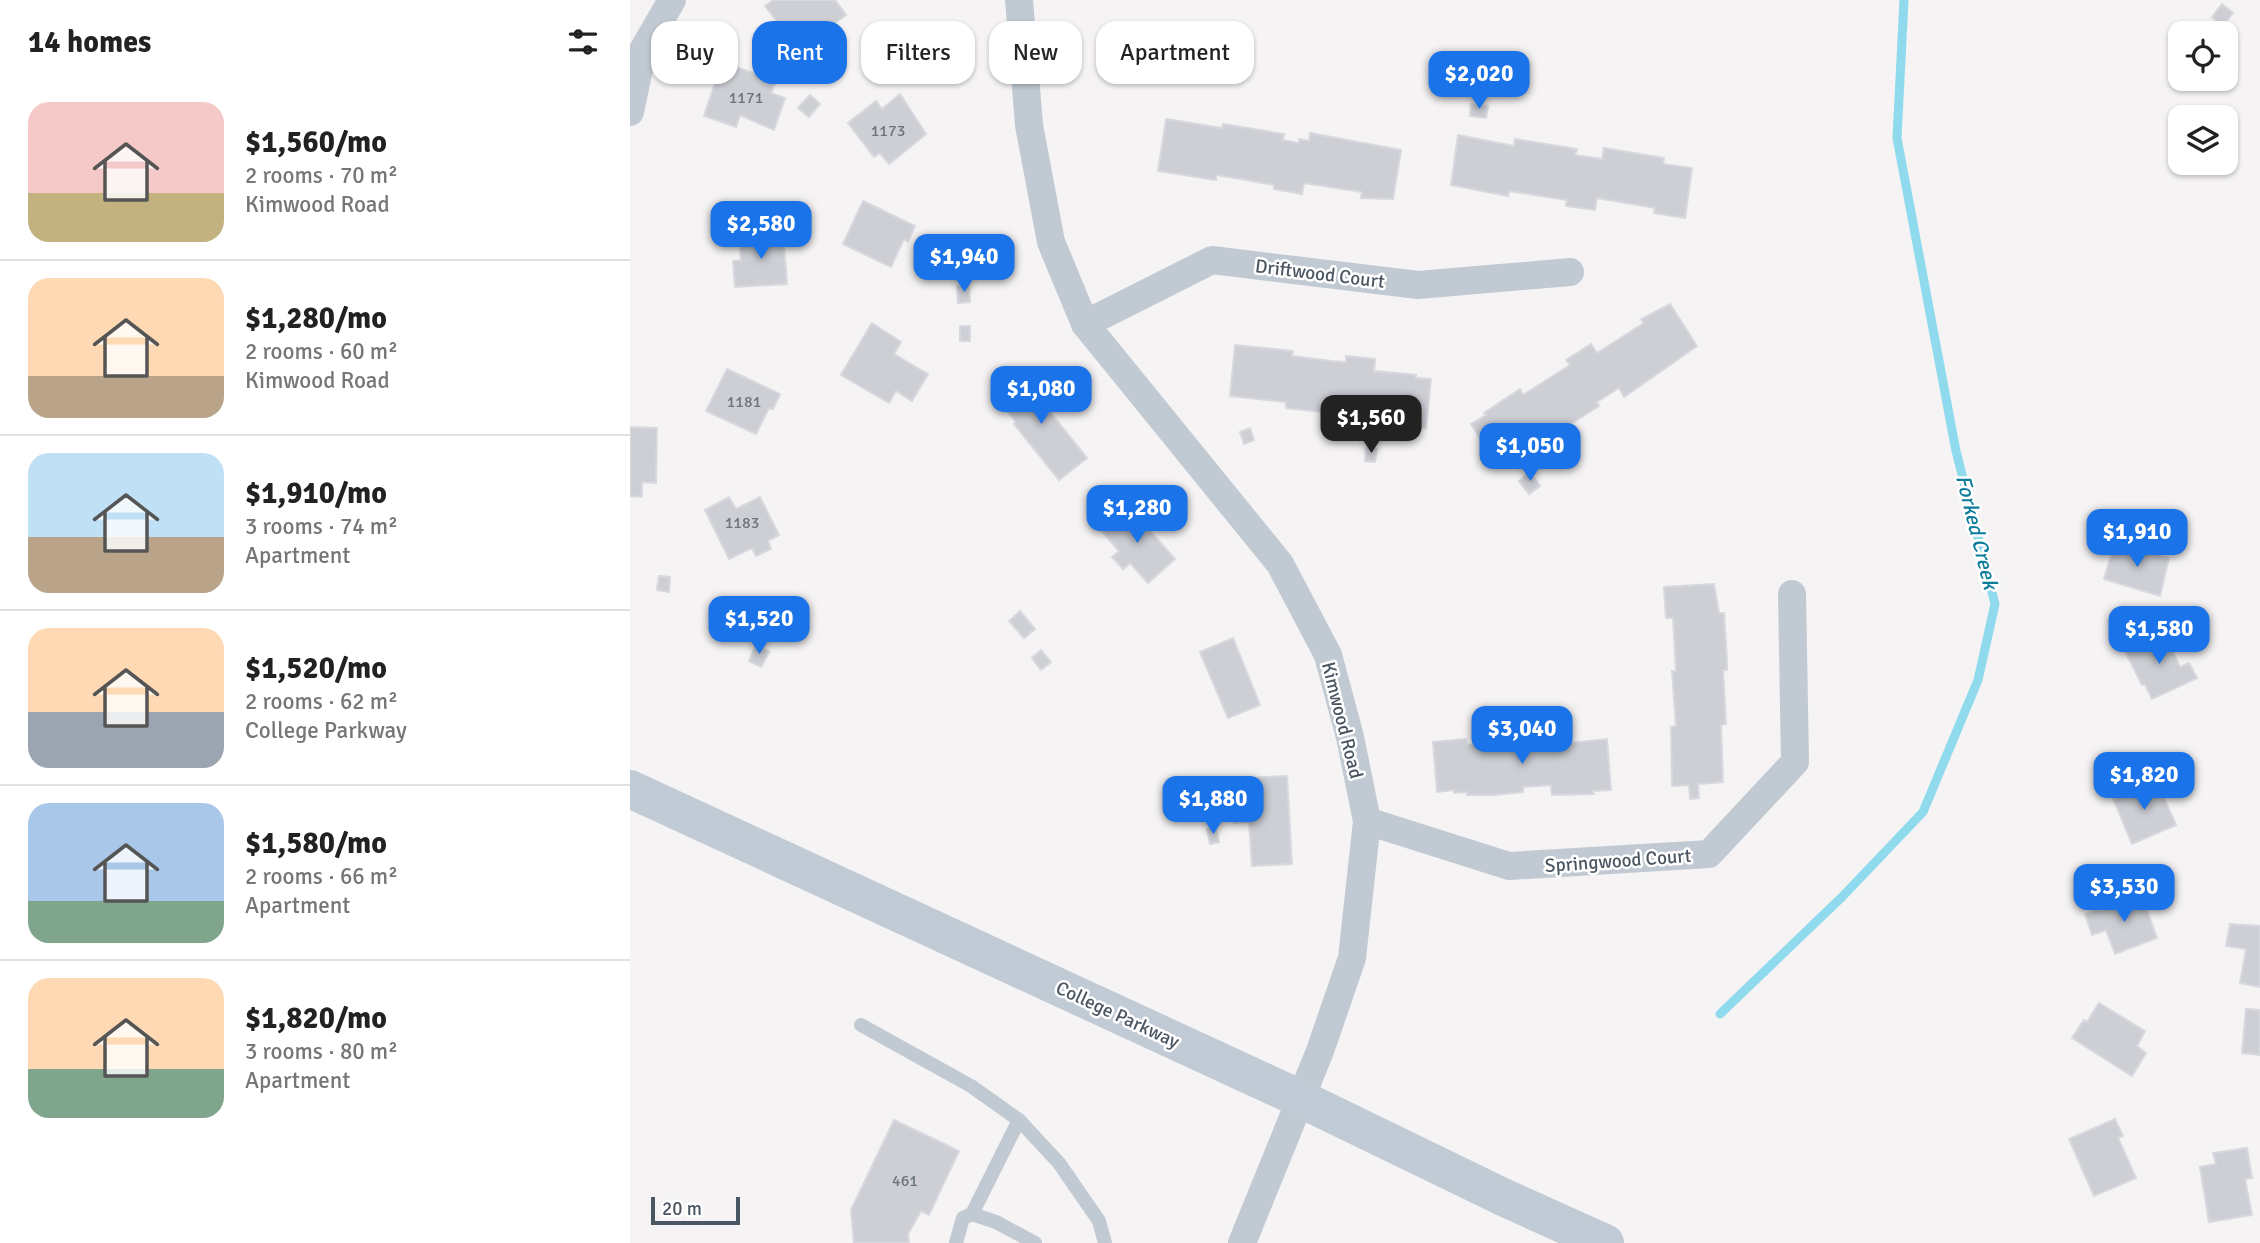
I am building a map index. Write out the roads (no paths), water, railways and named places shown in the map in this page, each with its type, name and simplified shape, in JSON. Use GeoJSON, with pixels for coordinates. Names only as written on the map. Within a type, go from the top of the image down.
{"type":"FeatureCollection","features":[{"type":"Feature","properties":{"kind":"main road","name":"College Parkway"},"geometry":{"type":"LineString","coordinates":[[630,789],[1301,1099],[1505,1198],[1605,1243]]}},
{"type":"Feature","properties":{"kind":"street"},"geometry":{"type":"LineString","coordinates":[[630,112],[643,50],[672,0]]}},
{"type":"Feature","properties":{"kind":"street","name":"Kimwood Road"},"geometry":{"type":"LineString","coordinates":[[1019,0],[1029,125],[1051,242],[1085,324],[1280,564],[1328,655],[1350,737],[1367,821],[1352,958],[1301,1099],[1242,1243]]}},
{"type":"Feature","properties":{"kind":"street","name":"Driftwood Court"},"geometry":{"type":"LineString","coordinates":[[1085,324],[1212,260],[1418,285],[1570,272]]}},
{"type":"Feature","properties":{"kind":"street","name":"Springwood Court"},"geometry":{"type":"LineString","coordinates":[[1367,821],[1509,866],[1709,854],[1795,762],[1792,594]]}},
{"type":"Feature","properties":{"kind":"lane"},"geometry":{"type":"LineString","coordinates":[[860,1025],[971,1086],[1019,1120],[1059,1163],[1099,1222],[1105,1243]]}},
{"type":"Feature","properties":{"kind":"lane"},"geometry":{"type":"LineString","coordinates":[[956,1243],[963,1218],[972,1214],[1019,1120]]}},
{"type":"Feature","properties":{"kind":"lane"},"geometry":{"type":"LineString","coordinates":[[972,1214],[996,1222],[1035,1243]]}},
{"type":"Feature","properties":{"kind":"waterway","name":"Forked Creek"},"geometry":{"type":"LineString","coordinates":[[1720,1014],[1842,897],[1923,812],[1978,680],[1995,604],[1956,451],[1897,138],[1904,0]]}}]}
